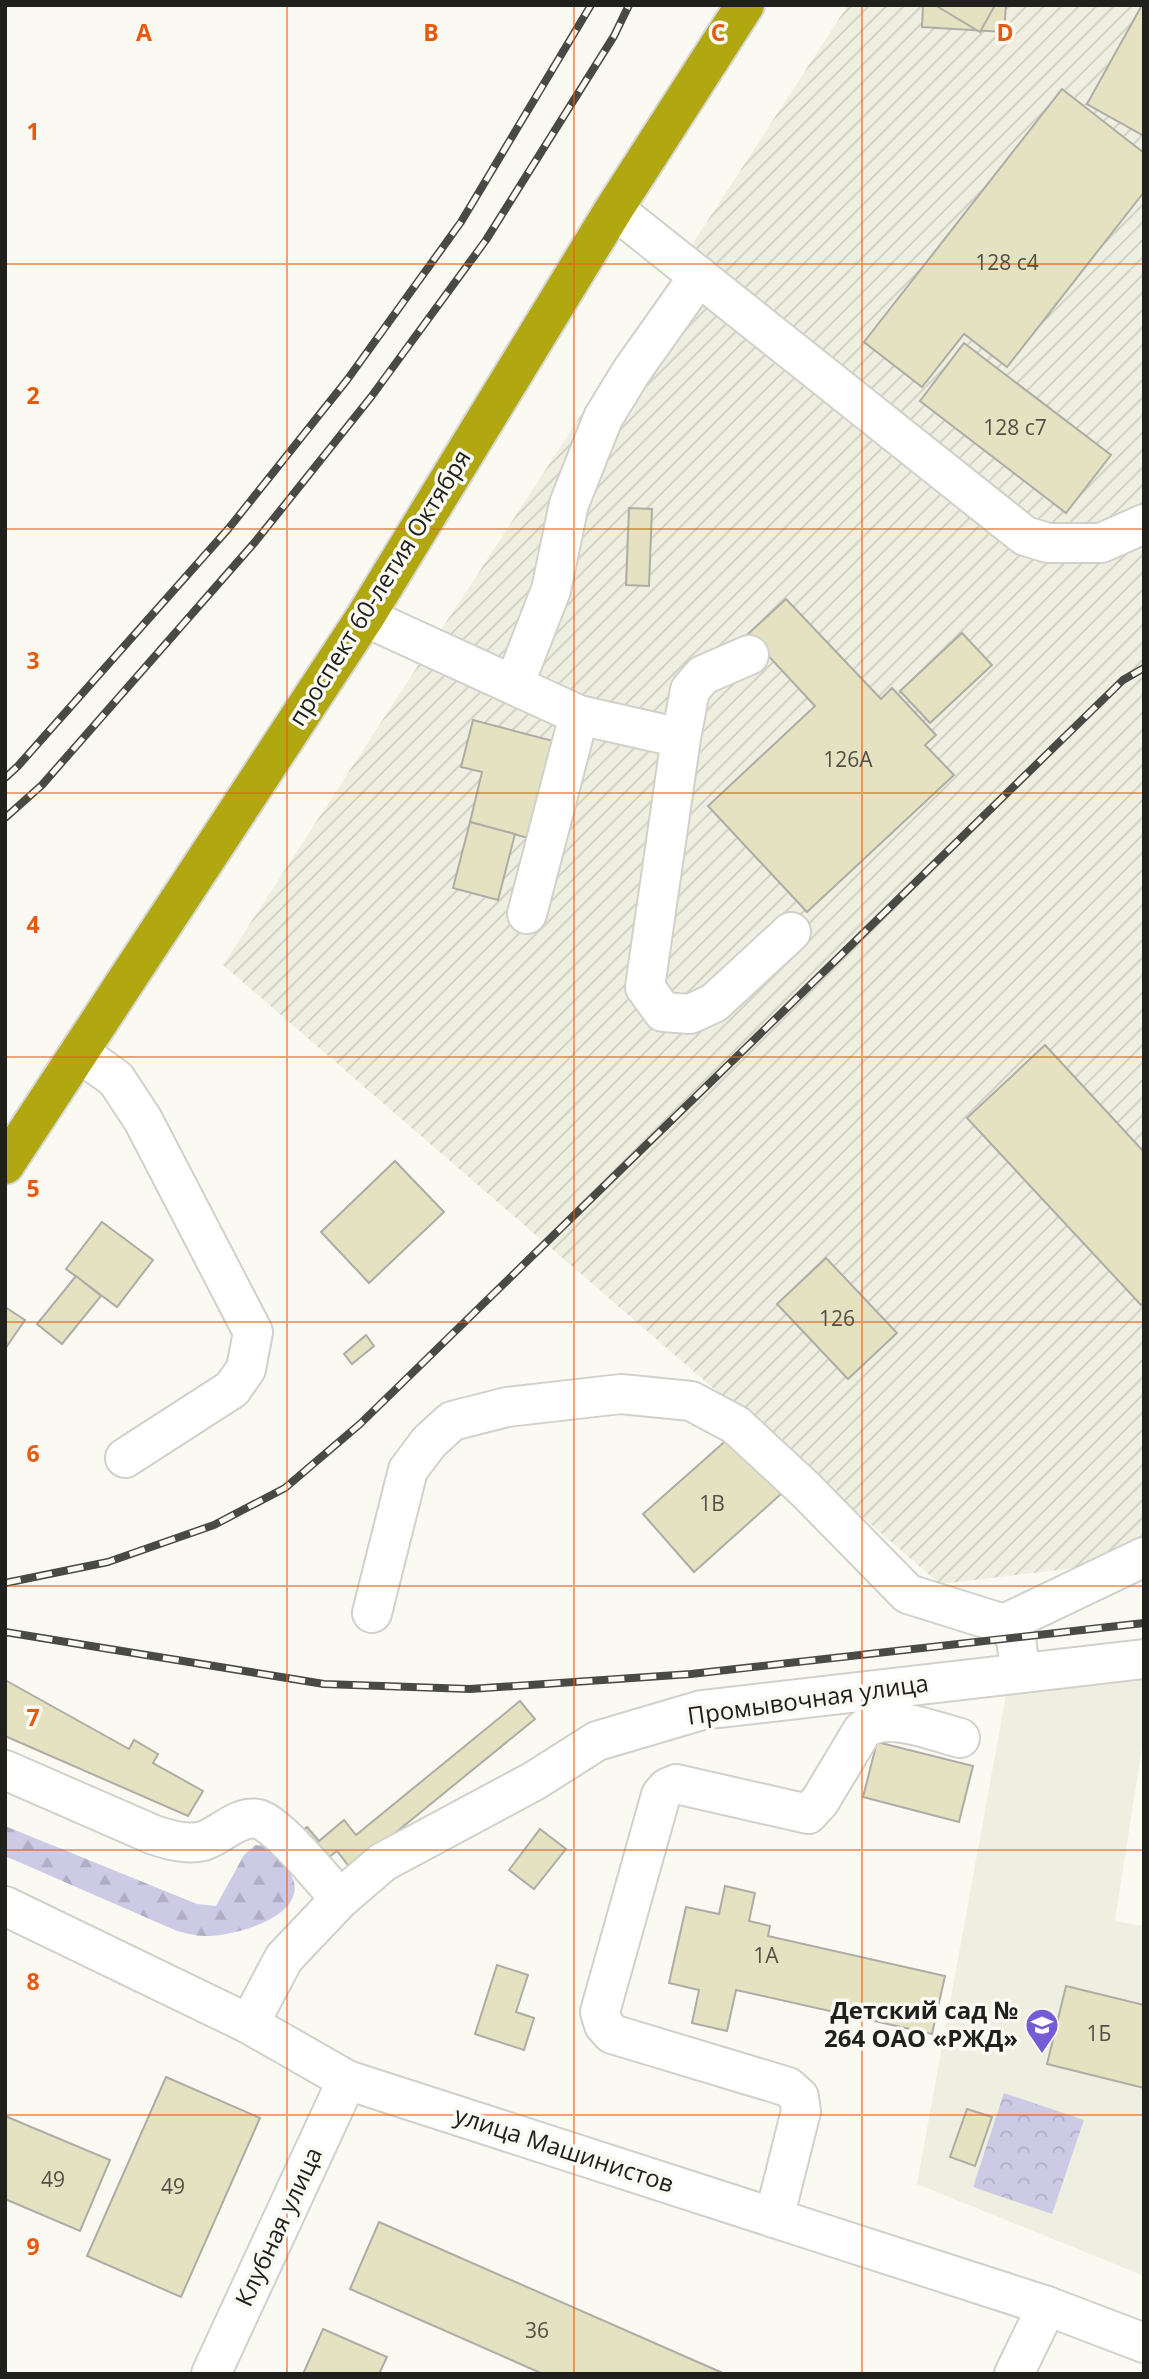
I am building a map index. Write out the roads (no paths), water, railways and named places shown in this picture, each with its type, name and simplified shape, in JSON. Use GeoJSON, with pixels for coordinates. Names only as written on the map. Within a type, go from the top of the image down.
{"type":"FeatureCollection","features":[{"type":"Feature","properties":{"kind":"highway","name":"проспект 60-летия Октября"},"geometry":{"type":"LineString","coordinates":[[5,1165],[365,617],[614,209],[745,5]]}},
{"type":"Feature","properties":{"kind":"street"},"geometry":{"type":"LineString","coordinates":[[614,209],[1025,536],[1048,543],[1101,544],[1144,524]]}},
{"type":"Feature","properties":{"kind":"street"},"geometry":{"type":"LineString","coordinates":[[514,685],[551,590],[569,504],[603,418],[631,372],[699,276]]}},
{"type":"Feature","properties":{"kind":"street"},"geometry":{"type":"LineString","coordinates":[[365,617],[579,715],[681,738]]}},
{"type":"Feature","properties":{"kind":"street"},"geometry":{"type":"LineString","coordinates":[[749,655],[703,675],[691,690],[681,738],[645,987],[663,1012],[690,1014],[714,1003],[790,932]]}},
{"type":"Feature","properties":{"kind":"street"},"geometry":{"type":"LineString","coordinates":[[527,914],[579,715]]}},
{"type":"Feature","properties":{"kind":"street"},"geometry":{"type":"LineString","coordinates":[[80,1053],[117,1079],[143,1121],[253,1332],[246,1369],[232,1389],[125,1458]]}},
{"type":"Feature","properties":{"kind":"street"},"geometry":{"type":"LineString","coordinates":[[372,1613],[408,1470],[429,1442],[452,1421],[507,1407],[621,1394],[691,1401],[736,1425],[806,1490],[908,1594],[1003,1624],[1016,1637],[1020,1673]]}},
{"type":"Feature","properties":{"kind":"street"},"geometry":{"type":"LineString","coordinates":[[1003,1624],[1144,1557]]}},
{"type":"Feature","properties":{"kind":"street","name":"Промывочная улица"},"geometry":{"type":"LineString","coordinates":[[249,2024],[284,1958],[340,1899],[383,1862],[534,1782],[597,1741],[702,1710],[1144,1659]]}},
{"type":"Feature","properties":{"kind":"street"},"geometry":{"type":"LineString","coordinates":[[774,2218],[801,2111],[799,2096],[788,2087],[612,2034],[604,2025],[600,2012],[662,1796],[667,1788],[676,1784],[808,1814],[820,1801],[862,1731],[869,1725],[889,1720],[960,1738]]}},
{"type":"Feature","properties":{"kind":"street"},"geometry":{"type":"LineString","coordinates":[[5,1770],[154,1835],[174,1841],[193,1843],[206,1840],[244,1820],[258,1819],[270,1824],[340,1899]]}},
{"type":"Feature","properties":{"kind":"street","name":"улица Машинистов"},"geometry":{"type":"LineString","coordinates":[[5,1906],[249,2024],[347,2080],[1047,2306],[1144,2343]]}},
{"type":"Feature","properties":{"kind":"street","name":"Клубная улица"},"geometry":{"type":"LineString","coordinates":[[211,2374],[347,2080]]}},
{"type":"Feature","properties":{"kind":"street"},"geometry":{"type":"LineString","coordinates":[[1014,2374],[1047,2306]]}},
{"type":"Feature","properties":{"kind":"railway"},"geometry":{"type":"LineString","coordinates":[[5,778],[229,528],[347,380],[461,222],[591,5]]}},
{"type":"Feature","properties":{"kind":"railway"},"geometry":{"type":"LineString","coordinates":[[5,818],[42,785],[255,542],[371,397],[486,240],[614,36],[629,5]]}},
{"type":"Feature","properties":{"kind":"railway"},"geometry":{"type":"LineString","coordinates":[[5,1583],[108,1562],[214,1525],[285,1488],[360,1424],[1123,680],[1144,668]]}},
{"type":"Feature","properties":{"kind":"railway"},"geometry":{"type":"LineString","coordinates":[[5,1632],[324,1684],[470,1689],[691,1674],[1144,1623]]}},
{"type":"Feature","properties":{"kind":"place","name":"Детский сад № 264 ОАО «РЖД»"},"geometry":{"type":"Point","coordinates":[1042,2055]}}]}
